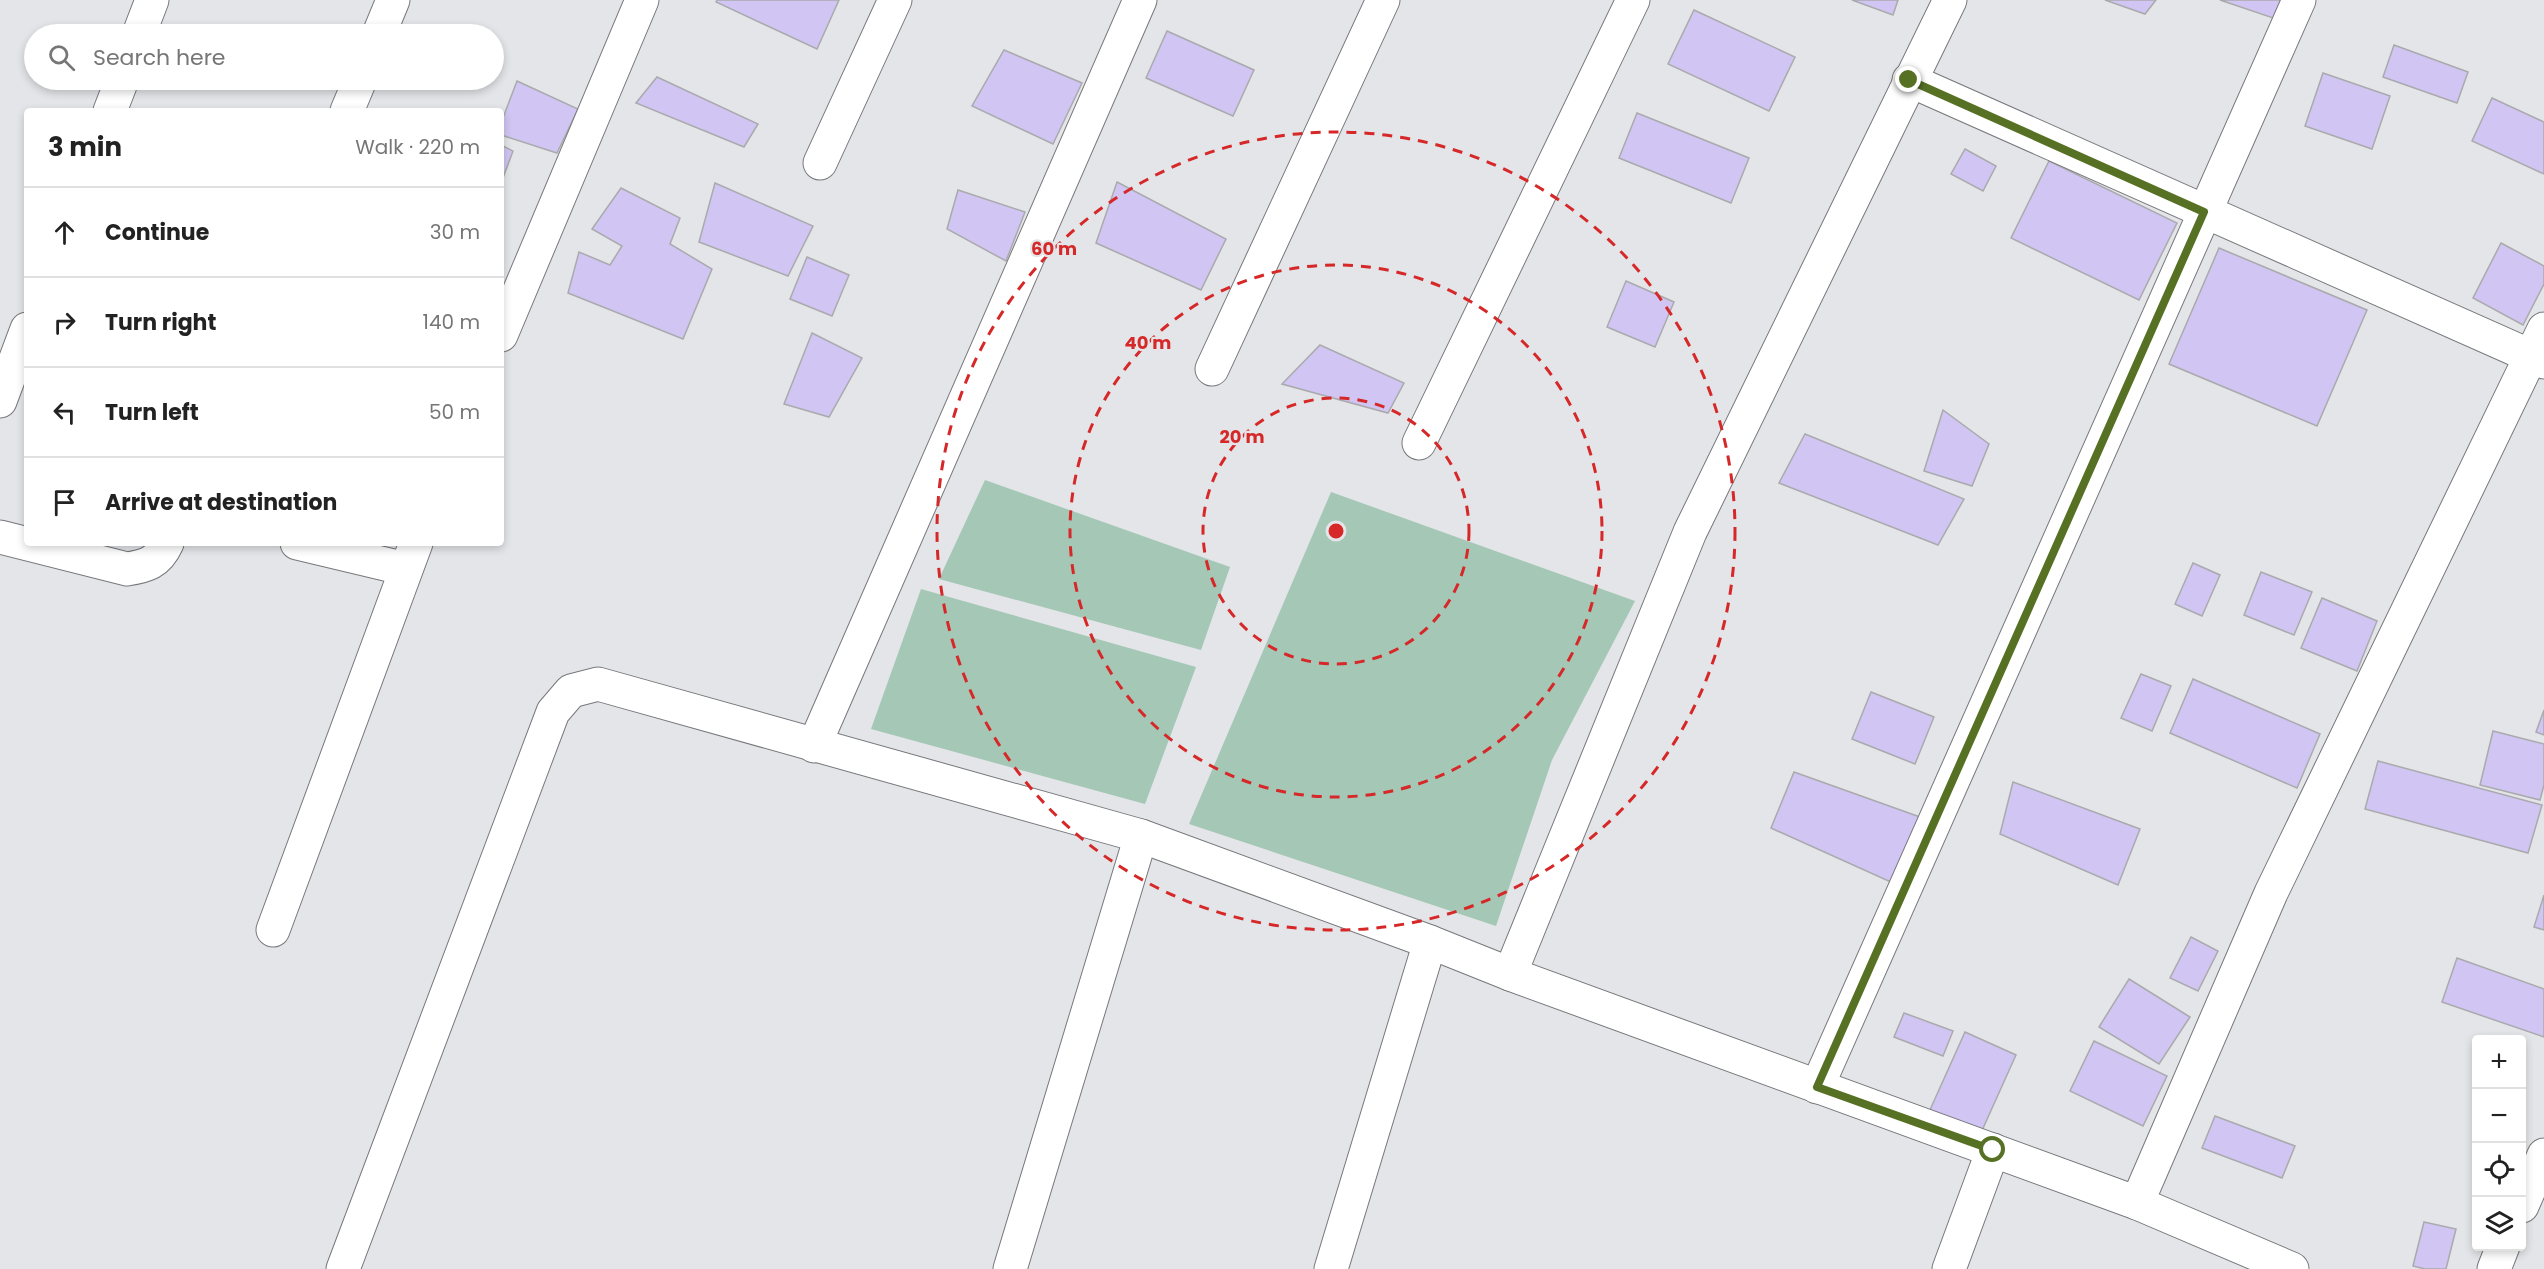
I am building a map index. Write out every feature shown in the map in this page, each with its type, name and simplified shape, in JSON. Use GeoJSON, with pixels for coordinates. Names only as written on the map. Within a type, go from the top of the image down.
{"type":"FeatureCollection","features":[{"type":"Feature","properties":{"kind":"street"},"geometry":{"type":"LineString","coordinates":[[143,24],[152,0]]}},
{"type":"Feature","properties":{"kind":"street"},"geometry":{"type":"LineString","coordinates":[[383,24],[393,0]]}},
{"type":"Feature","properties":{"kind":"street"},"geometry":{"type":"LineString","coordinates":[[504,328],[642,0]]}},
{"type":"Feature","properties":{"kind":"street"},"geometry":{"type":"LineString","coordinates":[[820,163],[895,0]]}},
{"type":"Feature","properties":{"kind":"street"},"geometry":{"type":"LineString","coordinates":[[814,746],[1140,0]]}},
{"type":"Feature","properties":{"kind":"street"},"geometry":{"type":"LineString","coordinates":[[1212,369],[1383,0]]}},
{"type":"Feature","properties":{"kind":"street"},"geometry":{"type":"LineString","coordinates":[[1419,443],[1632,0]]}},
{"type":"Feature","properties":{"kind":"street"},"geometry":{"type":"LineString","coordinates":[[1510,974],[1690,532],[1950,0]]}},
{"type":"Feature","properties":{"kind":"street"},"geometry":{"type":"LineString","coordinates":[[1817,1087],[2299,0]]}},
{"type":"Feature","properties":{"kind":"street"},"geometry":{"type":"LineString","coordinates":[[1909,80],[2204,212],[2540,349],[2271,893],[2137,1203]]}},
{"type":"Feature","properties":{"kind":"street"},"geometry":{"type":"LineString","coordinates":[[111,108],[118,90]]}},
{"type":"Feature","properties":{"kind":"street"},"geometry":{"type":"LineString","coordinates":[[348,108],[356,90]]}},
{"type":"Feature","properties":{"kind":"street"},"geometry":{"type":"LineString","coordinates":[[0,400],[24,338]]}},
{"type":"Feature","properties":{"kind":"street"},"geometry":{"type":"LineString","coordinates":[[0,537],[24,543]]}},
{"type":"Feature","properties":{"kind":"street"},"geometry":{"type":"LineString","coordinates":[[37,546],[127,568],[148,566],[166,546]]}},
{"type":"Feature","properties":{"kind":"street"},"geometry":{"type":"LineString","coordinates":[[273,930],[411,556],[323,546]]}},
{"type":"Feature","properties":{"kind":"street"},"geometry":{"type":"LineString","coordinates":[[343,1269],[553,712],[571,691],[598,684],[1141,836],[1430,942],[1510,974],[2137,1203],[2243,1259],[2292,1269]]}},
{"type":"Feature","properties":{"kind":"street"},"geometry":{"type":"LineString","coordinates":[[1010,1269],[1141,836]]}},
{"type":"Feature","properties":{"kind":"street"},"geometry":{"type":"LineString","coordinates":[[1331,1269],[1430,942]]}},
{"type":"Feature","properties":{"kind":"street"},"geometry":{"type":"LineString","coordinates":[[1949,1269],[1993,1150]]}},
{"type":"Feature","properties":{"kind":"street"},"geometry":{"type":"LineString","coordinates":[[2526,1197],[2544,1155]]}},
{"type":"Feature","properties":{"kind":"street"},"geometry":{"type":"LineString","coordinates":[[2494,1269],[2502,1251]]}},
{"type":"Feature","properties":{"kind":"green space"},"geometry":{"type":"Polygon","coordinates":[[[985,480],[1230,567],[1201,650],[939,579],[985,480]]]}},
{"type":"Feature","properties":{"kind":"green space"},"geometry":{"type":"Polygon","coordinates":[[[1331,492],[1635,601],[1552,760],[1496,926],[1189,824],[1331,492]]]}},
{"type":"Feature","properties":{"kind":"green space"},"geometry":{"type":"Polygon","coordinates":[[[921,589],[1196,667],[1145,804],[871,729],[921,589]]]}},
{"type":"Feature","properties":{"kind":"building"},"geometry":{"type":"Polygon","coordinates":[[[717,0],[839,0],[817,49],[716,2],[717,0]]]}},
{"type":"Feature","properties":{"kind":"building"},"geometry":{"type":"Polygon","coordinates":[[[1852,0],[1898,0],[1893,15],[1852,0]]]}},
{"type":"Feature","properties":{"kind":"building"},"geometry":{"type":"Polygon","coordinates":[[[2105,0],[2156,0],[2145,14],[2105,0]]]}},
{"type":"Feature","properties":{"kind":"building"},"geometry":{"type":"Polygon","coordinates":[[[2220,0],[2292,0],[2273,18],[2220,0]]]}},
{"type":"Feature","properties":{"kind":"building"},"geometry":{"type":"Polygon","coordinates":[[[1694,10],[1795,57],[1769,111],[1668,64],[1694,10]]]}},
{"type":"Feature","properties":{"kind":"building"},"geometry":{"type":"Polygon","coordinates":[[[1167,31],[1254,70],[1233,116],[1146,78],[1167,31]]]}},
{"type":"Feature","properties":{"kind":"building"},"geometry":{"type":"Polygon","coordinates":[[[2394,45],[2468,72],[2457,103],[2383,77],[2394,45]]]}},
{"type":"Feature","properties":{"kind":"building"},"geometry":{"type":"Polygon","coordinates":[[[1004,50],[1082,83],[1053,144],[972,106],[1004,50]]]}},
{"type":"Feature","properties":{"kind":"building"},"geometry":{"type":"Polygon","coordinates":[[[2323,73],[2390,96],[2372,149],[2305,126],[2323,73]]]}},
{"type":"Feature","properties":{"kind":"building"},"geometry":{"type":"Polygon","coordinates":[[[657,77],[758,124],[744,147],[636,103],[657,77]]]}},
{"type":"Feature","properties":{"kind":"building"},"geometry":{"type":"Polygon","coordinates":[[[517,81],[578,109],[557,153],[504,136],[504,115],[517,81]]]}},
{"type":"Feature","properties":{"kind":"building"},"geometry":{"type":"Polygon","coordinates":[[[2492,98],[2544,122],[2544,174],[2472,141],[2492,98]]]}},
{"type":"Feature","properties":{"kind":"building"},"geometry":{"type":"Polygon","coordinates":[[[1637,113],[1749,158],[1731,203],[1619,158],[1637,113]]]}},
{"type":"Feature","properties":{"kind":"building"},"geometry":{"type":"Polygon","coordinates":[[[504,146],[513,151],[504,175],[504,146]]]}},
{"type":"Feature","properties":{"kind":"building"},"geometry":{"type":"Polygon","coordinates":[[[1965,149],[1996,166],[1983,191],[1951,174],[1965,149]]]}},
{"type":"Feature","properties":{"kind":"building"},"geometry":{"type":"Polygon","coordinates":[[[2049,161],[2177,223],[2139,300],[2011,238],[2049,161]]]}},
{"type":"Feature","properties":{"kind":"building"},"geometry":{"type":"Polygon","coordinates":[[[1117,182],[1226,239],[1201,290],[1096,243],[1117,182]]]}},
{"type":"Feature","properties":{"kind":"building"},"geometry":{"type":"Polygon","coordinates":[[[715,183],[813,226],[788,276],[699,242],[715,183]]]}},
{"type":"Feature","properties":{"kind":"building"},"geometry":{"type":"Polygon","coordinates":[[[621,188],[680,218],[670,244],[712,269],[683,339],[568,293],[579,252],[610,265],[622,246],[592,229],[621,188]]]}},
{"type":"Feature","properties":{"kind":"building"},"geometry":{"type":"Polygon","coordinates":[[[958,190],[1025,212],[1006,261],[947,229],[958,190]]]}},
{"type":"Feature","properties":{"kind":"building"},"geometry":{"type":"Polygon","coordinates":[[[2501,243],[2544,266],[2544,284],[2523,325],[2473,298],[2501,243]]]}},
{"type":"Feature","properties":{"kind":"building"},"geometry":{"type":"Polygon","coordinates":[[[2219,248],[2367,310],[2317,426],[2169,364],[2219,248]]]}},
{"type":"Feature","properties":{"kind":"building"},"geometry":{"type":"Polygon","coordinates":[[[807,257],[849,275],[832,316],[790,299],[807,257]]]}},
{"type":"Feature","properties":{"kind":"building"},"geometry":{"type":"Polygon","coordinates":[[[1626,281],[1674,302],[1655,347],[1607,327],[1626,281]]]}},
{"type":"Feature","properties":{"kind":"building"},"geometry":{"type":"Polygon","coordinates":[[[812,333],[862,358],[829,417],[784,404],[812,333]]]}},
{"type":"Feature","properties":{"kind":"building"},"geometry":{"type":"Polygon","coordinates":[[[1320,345],[1404,383],[1388,413],[1282,384],[1320,345]]]}},
{"type":"Feature","properties":{"kind":"building"},"geometry":{"type":"Polygon","coordinates":[[[1943,410],[1989,444],[1972,486],[1924,471],[1943,410]]]}},
{"type":"Feature","properties":{"kind":"building"},"geometry":{"type":"Polygon","coordinates":[[[1805,434],[1964,499],[1938,545],[1779,483],[1805,434]]]}},
{"type":"Feature","properties":{"kind":"building"},"geometry":{"type":"Polygon","coordinates":[[[2193,563],[2220,575],[2202,616],[2175,604],[2193,563]]]}},
{"type":"Feature","properties":{"kind":"building"},"geometry":{"type":"Polygon","coordinates":[[[2261,572],[2312,592],[2294,635],[2244,615],[2261,572]]]}},
{"type":"Feature","properties":{"kind":"building"},"geometry":{"type":"Polygon","coordinates":[[[2322,598],[2377,621],[2357,671],[2301,648],[2322,598]]]}},
{"type":"Feature","properties":{"kind":"building"},"geometry":{"type":"Polygon","coordinates":[[[2141,674],[2171,686],[2152,731],[2121,718],[2141,674]]]}},
{"type":"Feature","properties":{"kind":"building"},"geometry":{"type":"Polygon","coordinates":[[[2193,679],[2320,734],[2297,788],[2170,733],[2193,679]]]}},
{"type":"Feature","properties":{"kind":"building"},"geometry":{"type":"Polygon","coordinates":[[[1871,692],[1934,717],[1915,764],[1852,739],[1871,692]]]}},
{"type":"Feature","properties":{"kind":"building"},"geometry":{"type":"Polygon","coordinates":[[[2544,710],[2544,735],[2536,732],[2544,710]]]}},
{"type":"Feature","properties":{"kind":"building"},"geometry":{"type":"Polygon","coordinates":[[[2493,731],[2544,744],[2544,785],[2540,800],[2480,785],[2493,731]]]}},
{"type":"Feature","properties":{"kind":"building"},"geometry":{"type":"Polygon","coordinates":[[[2378,761],[2542,805],[2528,853],[2365,809],[2378,761]]]}},
{"type":"Feature","properties":{"kind":"building"},"geometry":{"type":"Polygon","coordinates":[[[1794,772],[1920,817],[1893,883],[1771,828],[1794,772]]]}},
{"type":"Feature","properties":{"kind":"building"},"geometry":{"type":"Polygon","coordinates":[[[2013,782],[2140,829],[2118,885],[2000,834],[2013,782]]]}},
{"type":"Feature","properties":{"kind":"building"},"geometry":{"type":"Polygon","coordinates":[[[2544,895],[2544,930],[2534,927],[2544,895]]]}},
{"type":"Feature","properties":{"kind":"building"},"geometry":{"type":"Polygon","coordinates":[[[2191,937],[2218,951],[2198,991],[2170,978],[2191,937]]]}},
{"type":"Feature","properties":{"kind":"building"},"geometry":{"type":"Polygon","coordinates":[[[2457,958],[2544,989],[2544,1037],[2442,1002],[2457,958]]]}},
{"type":"Feature","properties":{"kind":"building"},"geometry":{"type":"Polygon","coordinates":[[[2129,979],[2190,1017],[2159,1064],[2099,1027],[2129,979]]]}},
{"type":"Feature","properties":{"kind":"building"},"geometry":{"type":"Polygon","coordinates":[[[1904,1013],[1953,1031],[1943,1056],[1894,1037],[1904,1013]]]}},
{"type":"Feature","properties":{"kind":"building"},"geometry":{"type":"Polygon","coordinates":[[[1965,1032],[2016,1055],[1980,1135],[1929,1112],[1965,1032]]]}},
{"type":"Feature","properties":{"kind":"building"},"geometry":{"type":"Polygon","coordinates":[[[2094,1041],[2167,1076],[2143,1126],[2070,1091],[2094,1041]]]}},
{"type":"Feature","properties":{"kind":"building"},"geometry":{"type":"Polygon","coordinates":[[[2215,1116],[2295,1146],[2282,1178],[2202,1148],[2215,1116]]]}},
{"type":"Feature","properties":{"kind":"building"},"geometry":{"type":"Polygon","coordinates":[[[2424,1222],[2456,1229],[2446,1269],[2425,1269],[2413,1266],[2424,1222]]]}},
{"type":"Feature","properties":{"kind":"route"},"geometry":{"type":"LineString","coordinates":[[1909,80],[2204,212],[1817,1087],[1993,1150]]}}]}
